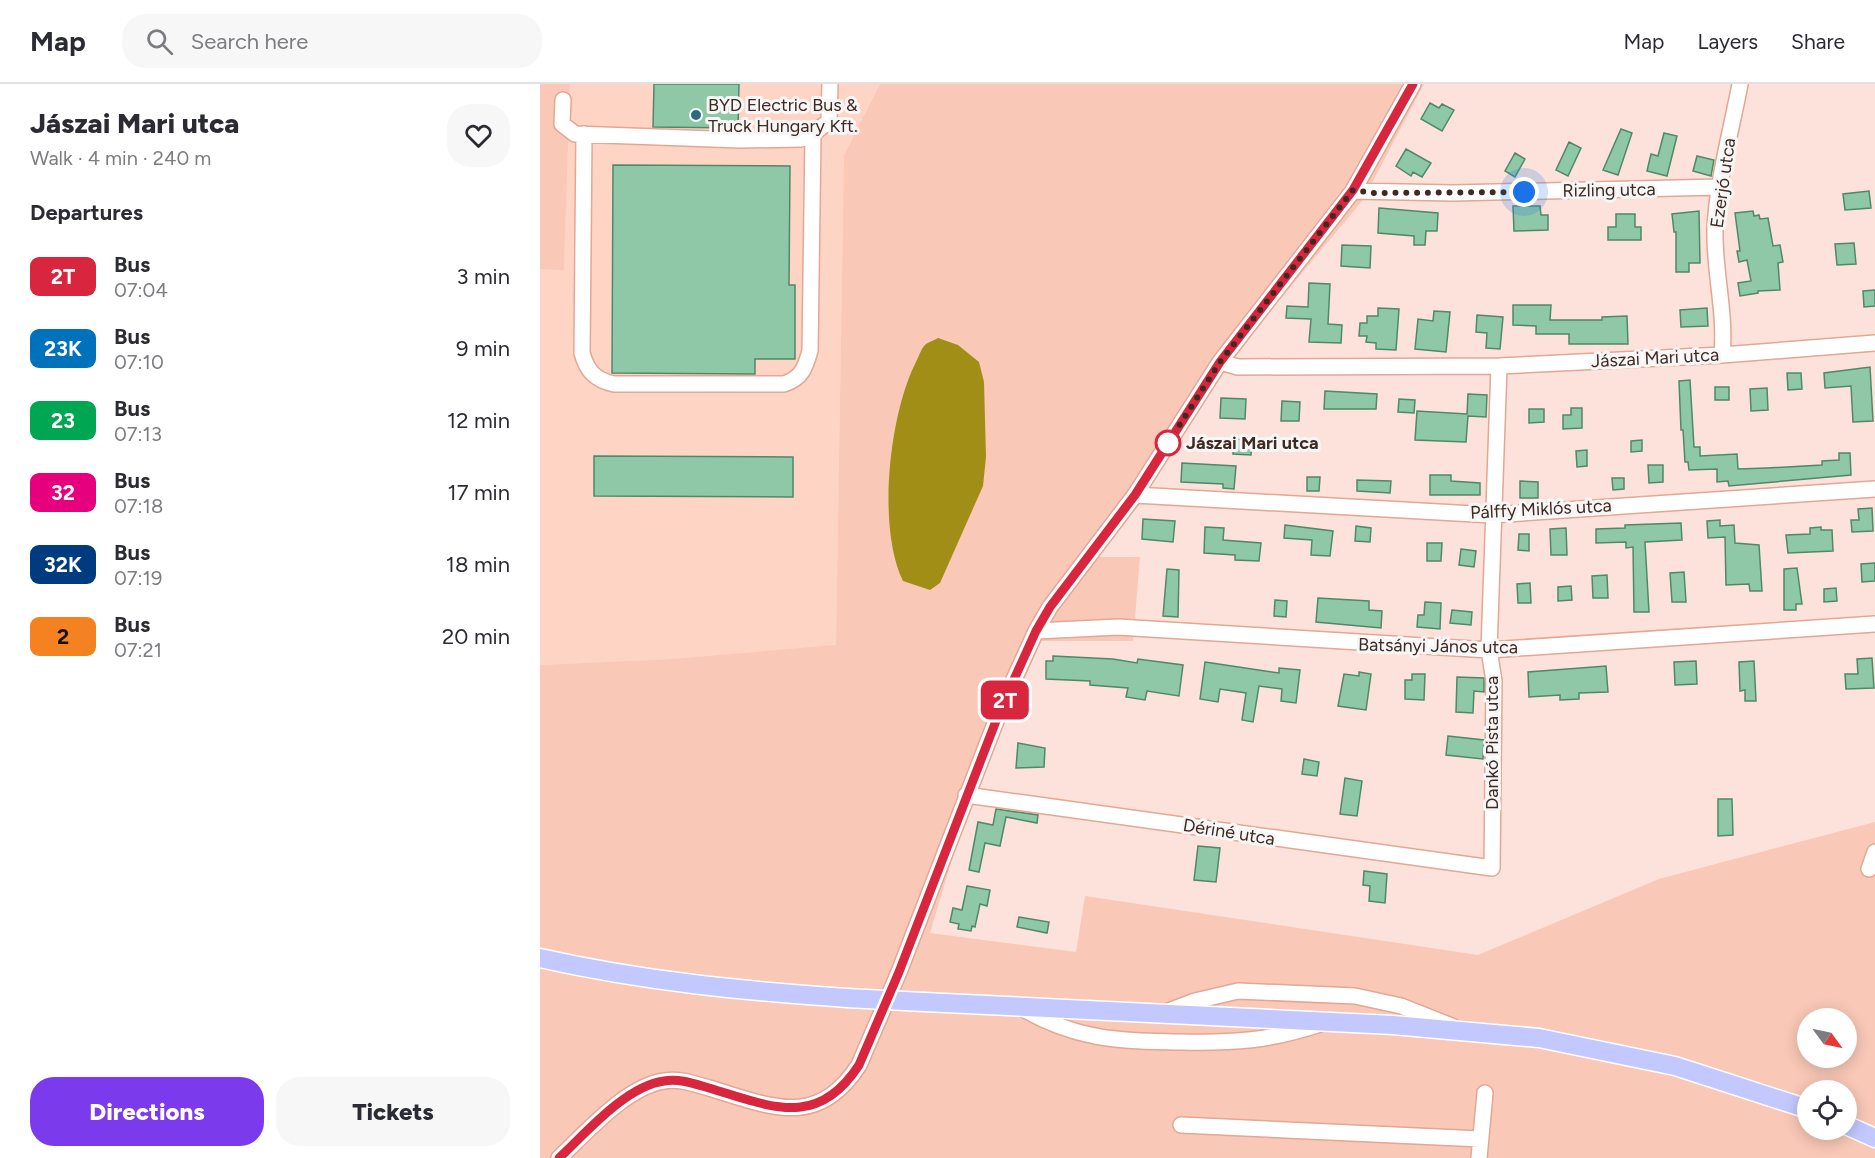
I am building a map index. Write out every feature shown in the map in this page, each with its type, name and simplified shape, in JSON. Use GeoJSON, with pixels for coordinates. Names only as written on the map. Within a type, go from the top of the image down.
{"type":"FeatureCollection","features":[{"type":"Feature","properties":{"kind":"main road"},"geometry":{"type":"LineString","coordinates":[[540,958],[617,974],[730,990],[1460,1029],[1539,1038],[1612,1051],[1720,1079],[1797,1105]]}},
{"type":"Feature","properties":{"kind":"main road"},"geometry":{"type":"LineString","coordinates":[[1857,1130],[1875,1138]]}},
{"type":"Feature","properties":{"kind":"street"},"geometry":{"type":"LineString","coordinates":[[563,100],[562,124],[574,134],[740,140],[801,139],[813,134],[829,121],[830,84]]}},
{"type":"Feature","properties":{"kind":"street"},"geometry":{"type":"LineString","coordinates":[[558,1158],[618,1104],[648,1086],[663,1081],[696,1084],[783,1108],[812,1106],[838,1092],[859,1065],[872,1036],[1001,708],[1036,631],[1050,607],[1135,495],[1220,362],[1353,190],[1413,84]]}},
{"type":"Feature","properties":{"kind":"street","name":"Ezerjó utca"},"geometry":{"type":"LineString","coordinates":[[1722,354],[1724,329],[1715,231],[1720,187],[1740,84]]}},
{"type":"Feature","properties":{"kind":"street"},"geometry":{"type":"LineString","coordinates":[[584,134],[582,353],[590,372],[604,382],[614,384],[784,384],[795,380],[805,370],[810,351],[813,134]]}},
{"type":"Feature","properties":{"kind":"street","name":"Rizling utca"},"geometry":{"type":"LineString","coordinates":[[1353,190],[1453,193],[1720,187]]}},
{"type":"Feature","properties":{"kind":"street","name":"Jászai Mari utca"},"geometry":{"type":"LineString","coordinates":[[1220,362],[1238,367],[1499,366],[1875,343]]}},
{"type":"Feature","properties":{"kind":"street","name":"Dankó Pista utca"},"geometry":{"type":"LineString","coordinates":[[1492,868],[1494,681],[1489,650],[1491,514],[1499,366]]}},
{"type":"Feature","properties":{"kind":"street","name":"Pálffy Miklós utca"},"geometry":{"type":"LineString","coordinates":[[1135,495],[1491,514],[1875,489]]}},
{"type":"Feature","properties":{"kind":"street","name":"Batsányi János utca"},"geometry":{"type":"LineString","coordinates":[[1036,631],[1118,627],[1358,644],[1489,650],[1875,624]]}},
{"type":"Feature","properties":{"kind":"street","name":"Dériné utca"},"geometry":{"type":"LineString","coordinates":[[966,795],[1492,868]]}},
{"type":"Feature","properties":{"kind":"street"},"geometry":{"type":"LineString","coordinates":[[1869,869],[1875,852]]}},
{"type":"Feature","properties":{"kind":"street"},"geometry":{"type":"LineString","coordinates":[[1161,1014],[1195,1001],[1238,991],[1355,996],[1401,1006],[1460,1029]]}},
{"type":"Feature","properties":{"kind":"street"},"geometry":{"type":"LineString","coordinates":[[1018,1006],[1043,1021],[1114,1041],[1243,1043],[1291,1034],[1326,1022]]}},
{"type":"Feature","properties":{"kind":"street"},"geometry":{"type":"LineString","coordinates":[[1479,1158],[1485,1093]]}},
{"type":"Feature","properties":{"kind":"street"},"geometry":{"type":"LineString","coordinates":[[1181,1125],[1481,1140]]}},
{"type":"Feature","properties":{"kind":"shaded area"},"geometry":{"type":"Polygon","coordinates":[[[540,84],[570,84],[564,270],[540,269],[540,84]]]}},
{"type":"Feature","properties":{"kind":"shaded area"},"geometry":{"type":"Polygon","coordinates":[[[570,84],[880,84],[844,155],[836,646],[672,659],[540,665],[540,269],[564,269],[570,84]]]}},
{"type":"Feature","properties":{"kind":"shaded area"},"geometry":{"type":"Polygon","coordinates":[[[880,84],[1424,84],[1363,200],[1236,352],[1136,506],[1094,557],[1140,557],[1133,641],[1041,641],[1015,700],[1008,701],[976,779],[930,933],[1076,952],[1085,896],[1478,955],[1659,879],[1875,822],[1875,1158],[540,1158],[540,665],[672,659],[836,645],[844,155],[880,84]]]}},
{"type":"Feature","properties":{"kind":"shaded area"},"geometry":{"type":"Polygon","coordinates":[[[938,338],[958,345],[979,362],[984,382],[986,457],[983,486],[940,583],[930,590],[903,581],[895,559],[890,532],[889,503],[893,442],[906,386],[923,348],[938,338]]]}},
{"type":"Feature","properties":{"kind":"building","name":"BYD Electric Bus & Truck Hungary Kft."},"geometry":{"type":"Polygon","coordinates":[[[654,84],[739,84],[738,128],[653,127],[654,84]]]}},
{"type":"Feature","properties":{"kind":"building"},"geometry":{"type":"Polygon","coordinates":[[[1430,103],[1439,108],[1442,104],[1454,110],[1442,131],[1421,119],[1430,103]]]}},
{"type":"Feature","properties":{"kind":"building"},"geometry":{"type":"Polygon","coordinates":[[[1621,129],[1632,133],[1618,175],[1603,170],[1621,129]]]}},
{"type":"Feature","properties":{"kind":"building"},"geometry":{"type":"Polygon","coordinates":[[[1664,133],[1677,136],[1667,176],[1647,171],[1651,154],[1658,156],[1664,133]]]}},
{"type":"Feature","properties":{"kind":"building"},"geometry":{"type":"Polygon","coordinates":[[[1569,142],[1581,148],[1568,176],[1556,170],[1569,142]]]}},
{"type":"Feature","properties":{"kind":"building"},"geometry":{"type":"Polygon","coordinates":[[[1406,149],[1431,163],[1422,177],[1413,172],[1411,176],[1396,166],[1406,149]]]}},
{"type":"Feature","properties":{"kind":"building"},"geometry":{"type":"Polygon","coordinates":[[[1515,153],[1525,159],[1515,177],[1505,171],[1515,153]]]}},
{"type":"Feature","properties":{"kind":"building"},"geometry":{"type":"Polygon","coordinates":[[[1697,156],[1714,160],[1711,176],[1693,171],[1697,156]]]}},
{"type":"Feature","properties":{"kind":"building"},"geometry":{"type":"Polygon","coordinates":[[[613,165],[790,166],[789,285],[795,285],[795,359],[755,359],[755,374],[612,373],[613,165]]]}},
{"type":"Feature","properties":{"kind":"building"},"geometry":{"type":"Polygon","coordinates":[[[1869,191],[1871,208],[1845,210],[1843,194],[1869,191]]]}},
{"type":"Feature","properties":{"kind":"building"},"geometry":{"type":"Polygon","coordinates":[[[1513,206],[1540,206],[1541,215],[1548,215],[1548,230],[1514,231],[1513,206]]]}},
{"type":"Feature","properties":{"kind":"building"},"geometry":{"type":"Polygon","coordinates":[[[1379,208],[1438,213],[1437,231],[1426,231],[1425,245],[1414,245],[1414,236],[1378,233],[1379,208]]]}},
{"type":"Feature","properties":{"kind":"building"},"geometry":{"type":"Polygon","coordinates":[[[1699,211],[1700,263],[1689,263],[1689,272],[1676,272],[1676,232],[1674,232],[1672,214],[1699,211]]]}},
{"type":"Feature","properties":{"kind":"building"},"geometry":{"type":"Polygon","coordinates":[[[1753,211],[1754,216],[1759,215],[1760,219],[1768,218],[1773,246],[1780,245],[1783,262],[1778,263],[1780,290],[1758,291],[1758,293],[1740,296],[1738,283],[1751,281],[1747,260],[1739,262],[1737,251],[1740,251],[1735,213],[1753,211]]]}},
{"type":"Feature","properties":{"kind":"building"},"geometry":{"type":"Polygon","coordinates":[[[1616,214],[1635,214],[1635,227],[1641,227],[1641,240],[1608,240],[1608,227],[1616,227],[1616,214]]]}},
{"type":"Feature","properties":{"kind":"building"},"geometry":{"type":"Polygon","coordinates":[[[1854,243],[1856,264],[1837,265],[1835,244],[1854,243]]]}},
{"type":"Feature","properties":{"kind":"building"},"geometry":{"type":"Polygon","coordinates":[[[1342,245],[1371,246],[1370,268],[1341,266],[1342,245]]]}},
{"type":"Feature","properties":{"kind":"building"},"geometry":{"type":"Polygon","coordinates":[[[1309,283],[1330,284],[1328,324],[1342,325],[1341,343],[1309,342],[1311,319],[1286,318],[1287,306],[1308,307],[1309,283]]]}},
{"type":"Feature","properties":{"kind":"building"},"geometry":{"type":"Polygon","coordinates":[[[1875,290],[1875,306],[1864,307],[1863,291],[1875,290]]]}},
{"type":"Feature","properties":{"kind":"building"},"geometry":{"type":"Polygon","coordinates":[[[1513,305],[1551,305],[1550,320],[1602,320],[1602,317],[1627,316],[1628,344],[1569,344],[1569,334],[1536,334],[1536,326],[1513,325],[1513,305]]]}},
{"type":"Feature","properties":{"kind":"building"},"geometry":{"type":"Polygon","coordinates":[[[1378,308],[1399,309],[1396,350],[1376,349],[1376,343],[1366,342],[1367,336],[1359,336],[1360,323],[1367,323],[1367,316],[1378,316],[1378,308]]]}},
{"type":"Feature","properties":{"kind":"building"},"geometry":{"type":"Polygon","coordinates":[[[1707,308],[1708,326],[1681,327],[1680,310],[1707,308]]]}},
{"type":"Feature","properties":{"kind":"building"},"geometry":{"type":"Polygon","coordinates":[[[1434,311],[1450,312],[1446,352],[1415,349],[1418,319],[1433,321],[1434,311]]]}},
{"type":"Feature","properties":{"kind":"building"},"geometry":{"type":"Polygon","coordinates":[[[1477,315],[1503,317],[1500,349],[1486,348],[1487,333],[1476,332],[1477,315]]]}},
{"type":"Feature","properties":{"kind":"building"},"geometry":{"type":"Polygon","coordinates":[[[1870,367],[1873,421],[1853,422],[1851,386],[1825,388],[1824,373],[1870,367]]]}},
{"type":"Feature","properties":{"kind":"building"},"geometry":{"type":"Polygon","coordinates":[[[1787,373],[1801,373],[1802,389],[1788,390],[1787,373]]]}},
{"type":"Feature","properties":{"kind":"building"},"geometry":{"type":"Polygon","coordinates":[[[1690,380],[1694,447],[1700,447],[1700,456],[1737,454],[1738,469],[1822,465],[1822,461],[1839,460],[1839,453],[1850,453],[1851,475],[1729,486],[1728,481],[1717,482],[1717,469],[1689,470],[1688,462],[1685,462],[1683,430],[1681,430],[1679,381],[1690,380]]]}},
{"type":"Feature","properties":{"kind":"building"},"geometry":{"type":"Polygon","coordinates":[[[1715,387],[1729,387],[1729,400],[1715,400],[1715,387]]]}},
{"type":"Feature","properties":{"kind":"building"},"geometry":{"type":"Polygon","coordinates":[[[1767,388],[1768,410],[1751,411],[1750,389],[1767,388]]]}},
{"type":"Feature","properties":{"kind":"building"},"geometry":{"type":"Polygon","coordinates":[[[1325,391],[1377,394],[1376,409],[1324,409],[1325,391]]]}},
{"type":"Feature","properties":{"kind":"building"},"geometry":{"type":"Polygon","coordinates":[[[1468,394],[1487,395],[1486,417],[1468,416],[1466,442],[1415,440],[1417,411],[1467,414],[1468,394]]]}},
{"type":"Feature","properties":{"kind":"building"},"geometry":{"type":"Polygon","coordinates":[[[1221,398],[1246,399],[1245,419],[1220,418],[1221,398]]]}},
{"type":"Feature","properties":{"kind":"building"},"geometry":{"type":"Polygon","coordinates":[[[1399,399],[1415,400],[1414,413],[1398,412],[1399,399]]]}},
{"type":"Feature","properties":{"kind":"building"},"geometry":{"type":"Polygon","coordinates":[[[1282,401],[1300,402],[1299,421],[1281,421],[1282,401]]]}},
{"type":"Feature","properties":{"kind":"building"},"geometry":{"type":"Polygon","coordinates":[[[1571,408],[1582,408],[1582,428],[1563,429],[1563,415],[1571,415],[1571,408]]]}},
{"type":"Feature","properties":{"kind":"building"},"geometry":{"type":"Polygon","coordinates":[[[1529,409],[1544,409],[1544,422],[1529,423],[1529,409]]]}},
{"type":"Feature","properties":{"kind":"building"},"geometry":{"type":"Polygon","coordinates":[[[1234,439],[1252,440],[1251,455],[1233,454],[1234,439]]]}},
{"type":"Feature","properties":{"kind":"building"},"geometry":{"type":"Polygon","coordinates":[[[1642,440],[1642,451],[1631,452],[1631,441],[1642,440]]]}},
{"type":"Feature","properties":{"kind":"building"},"geometry":{"type":"Polygon","coordinates":[[[1587,450],[1587,466],[1577,467],[1576,451],[1587,450]]]}},
{"type":"Feature","properties":{"kind":"building"},"geometry":{"type":"Polygon","coordinates":[[[594,456],[793,457],[793,497],[594,496],[594,456]]]}},
{"type":"Feature","properties":{"kind":"building"},"geometry":{"type":"Polygon","coordinates":[[[1182,463],[1236,466],[1234,489],[1223,488],[1223,484],[1181,482],[1182,463]]]}},
{"type":"Feature","properties":{"kind":"building"},"geometry":{"type":"Polygon","coordinates":[[[1648,465],[1663,465],[1663,482],[1649,483],[1648,465]]]}},
{"type":"Feature","properties":{"kind":"building"},"geometry":{"type":"Polygon","coordinates":[[[1430,475],[1451,475],[1451,481],[1480,483],[1480,495],[1430,495],[1430,475]]]}},
{"type":"Feature","properties":{"kind":"building"},"geometry":{"type":"Polygon","coordinates":[[[1307,477],[1320,477],[1319,491],[1307,491],[1307,477]]]}},
{"type":"Feature","properties":{"kind":"building"},"geometry":{"type":"Polygon","coordinates":[[[1612,478],[1624,478],[1624,489],[1613,490],[1612,478]]]}},
{"type":"Feature","properties":{"kind":"building"},"geometry":{"type":"Polygon","coordinates":[[[1357,480],[1391,481],[1390,493],[1357,491],[1357,480]]]}},
{"type":"Feature","properties":{"kind":"building"},"geometry":{"type":"Polygon","coordinates":[[[1520,481],[1538,482],[1538,498],[1520,498],[1520,481]]]}},
{"type":"Feature","properties":{"kind":"building"},"geometry":{"type":"Polygon","coordinates":[[[1872,508],[1873,531],[1852,532],[1851,520],[1859,520],[1858,509],[1872,508]]]}},
{"type":"Feature","properties":{"kind":"building"},"geometry":{"type":"Polygon","coordinates":[[[1143,519],[1175,521],[1173,542],[1142,539],[1143,519]]]}},
{"type":"Feature","properties":{"kind":"building"},"geometry":{"type":"Polygon","coordinates":[[[1720,520],[1720,526],[1734,525],[1735,543],[1759,545],[1762,591],[1750,591],[1749,584],[1726,585],[1725,537],[1708,538],[1707,521],[1720,520]]]}},
{"type":"Feature","properties":{"kind":"building"},"geometry":{"type":"Polygon","coordinates":[[[1681,523],[1682,540],[1645,542],[1649,612],[1634,612],[1633,547],[1626,548],[1626,542],[1596,543],[1596,529],[1625,528],[1625,525],[1681,523]]]}},
{"type":"Feature","properties":{"kind":"building"},"geometry":{"type":"Polygon","coordinates":[[[1285,525],[1333,531],[1330,556],[1311,555],[1312,540],[1284,538],[1285,525]]]}},
{"type":"Feature","properties":{"kind":"building"},"geometry":{"type":"Polygon","coordinates":[[[1356,526],[1371,528],[1370,542],[1355,541],[1356,526]]]}},
{"type":"Feature","properties":{"kind":"building"},"geometry":{"type":"Polygon","coordinates":[[[1205,527],[1224,528],[1223,540],[1261,543],[1259,561],[1235,560],[1235,555],[1204,553],[1205,527]]]}},
{"type":"Feature","properties":{"kind":"building"},"geometry":{"type":"Polygon","coordinates":[[[1821,527],[1821,530],[1832,530],[1833,551],[1788,553],[1786,535],[1810,534],[1810,528],[1821,527]]]}},
{"type":"Feature","properties":{"kind":"building"},"geometry":{"type":"Polygon","coordinates":[[[1566,528],[1567,555],[1551,555],[1550,529],[1566,528]]]}},
{"type":"Feature","properties":{"kind":"building"},"geometry":{"type":"Polygon","coordinates":[[[1519,534],[1529,534],[1529,551],[1518,550],[1519,534]]]}},
{"type":"Feature","properties":{"kind":"building"},"geometry":{"type":"Polygon","coordinates":[[[1427,543],[1442,543],[1441,561],[1427,561],[1427,543]]]}},
{"type":"Feature","properties":{"kind":"building"},"geometry":{"type":"Polygon","coordinates":[[[1461,549],[1476,551],[1474,567],[1459,565],[1461,549]]]}},
{"type":"Feature","properties":{"kind":"building"},"geometry":{"type":"Polygon","coordinates":[[[1875,563],[1875,581],[1862,582],[1861,564],[1875,563]]]}},
{"type":"Feature","properties":{"kind":"building"},"geometry":{"type":"Polygon","coordinates":[[[1797,568],[1802,604],[1796,604],[1796,610],[1784,610],[1784,569],[1797,568]]]}},
{"type":"Feature","properties":{"kind":"building"},"geometry":{"type":"Polygon","coordinates":[[[1167,569],[1179,570],[1178,617],[1163,616],[1167,569]]]}},
{"type":"Feature","properties":{"kind":"building"},"geometry":{"type":"Polygon","coordinates":[[[1684,572],[1686,602],[1672,602],[1670,573],[1684,572]]]}},
{"type":"Feature","properties":{"kind":"building"},"geometry":{"type":"Polygon","coordinates":[[[1607,575],[1608,598],[1593,598],[1592,576],[1607,575]]]}},
{"type":"Feature","properties":{"kind":"building"},"geometry":{"type":"Polygon","coordinates":[[[1530,583],[1531,603],[1518,603],[1517,584],[1530,583]]]}},
{"type":"Feature","properties":{"kind":"building"},"geometry":{"type":"Polygon","coordinates":[[[1571,586],[1572,600],[1558,601],[1558,587],[1571,586]]]}},
{"type":"Feature","properties":{"kind":"building"},"geometry":{"type":"Polygon","coordinates":[[[1836,588],[1837,601],[1824,602],[1824,589],[1836,588]]]}},
{"type":"Feature","properties":{"kind":"building"},"geometry":{"type":"Polygon","coordinates":[[[1318,598],[1369,601],[1369,610],[1382,611],[1381,628],[1316,622],[1318,598]]]}},
{"type":"Feature","properties":{"kind":"building"},"geometry":{"type":"Polygon","coordinates":[[[1275,600],[1287,601],[1286,617],[1274,616],[1275,600]]]}},
{"type":"Feature","properties":{"kind":"building"},"geometry":{"type":"Polygon","coordinates":[[[1425,602],[1441,603],[1440,629],[1417,627],[1418,615],[1424,615],[1425,602]]]}},
{"type":"Feature","properties":{"kind":"building"},"geometry":{"type":"Polygon","coordinates":[[[1452,610],[1472,612],[1471,625],[1450,623],[1452,610]]]}},
{"type":"Feature","properties":{"kind":"building"},"geometry":{"type":"Polygon","coordinates":[[[1053,656],[1113,659],[1137,663],[1138,659],[1183,665],[1179,696],[1147,691],[1145,700],[1126,697],[1128,688],[1090,685],[1090,681],[1046,679],[1046,661],[1053,661],[1053,656]]]}},
{"type":"Feature","properties":{"kind":"building"},"geometry":{"type":"Polygon","coordinates":[[[1872,658],[1874,688],[1846,689],[1845,674],[1858,674],[1857,659],[1872,658]]]}},
{"type":"Feature","properties":{"kind":"building"},"geometry":{"type":"Polygon","coordinates":[[[1696,661],[1697,684],[1675,685],[1674,662],[1696,661]]]}},
{"type":"Feature","properties":{"kind":"building"},"geometry":{"type":"Polygon","coordinates":[[[1754,661],[1756,701],[1745,701],[1745,690],[1740,691],[1739,662],[1754,661]]]}},
{"type":"Feature","properties":{"kind":"building"},"geometry":{"type":"Polygon","coordinates":[[[1205,662],[1279,673],[1279,668],[1300,670],[1296,703],[1281,701],[1282,689],[1259,686],[1253,722],[1242,720],[1246,693],[1220,689],[1218,702],[1200,699],[1205,662]]]}},
{"type":"Feature","properties":{"kind":"building"},"geometry":{"type":"Polygon","coordinates":[[[1606,666],[1608,692],[1579,693],[1579,699],[1560,700],[1560,695],[1529,697],[1528,672],[1606,666]]]}},
{"type":"Feature","properties":{"kind":"building"},"geometry":{"type":"Polygon","coordinates":[[[1359,672],[1371,674],[1366,710],[1338,706],[1344,674],[1359,676],[1359,672]]]}},
{"type":"Feature","properties":{"kind":"building"},"geometry":{"type":"Polygon","coordinates":[[[1412,674],[1425,674],[1424,700],[1405,699],[1405,680],[1412,680],[1412,674]]]}},
{"type":"Feature","properties":{"kind":"building"},"geometry":{"type":"Polygon","coordinates":[[[1457,677],[1484,678],[1484,692],[1474,691],[1473,713],[1456,712],[1457,677]]]}},
{"type":"Feature","properties":{"kind":"building"},"geometry":{"type":"Polygon","coordinates":[[[1448,736],[1484,740],[1483,759],[1446,755],[1448,736]]]}},
{"type":"Feature","properties":{"kind":"building"},"geometry":{"type":"Polygon","coordinates":[[[1018,743],[1045,748],[1044,767],[1016,768],[1018,743]]]}},
{"type":"Feature","properties":{"kind":"building"},"geometry":{"type":"Polygon","coordinates":[[[1304,759],[1319,762],[1317,776],[1302,774],[1304,759]]]}},
{"type":"Feature","properties":{"kind":"building"},"geometry":{"type":"Polygon","coordinates":[[[1345,778],[1362,781],[1357,816],[1340,814],[1345,778]]]}},
{"type":"Feature","properties":{"kind":"building"},"geometry":{"type":"Polygon","coordinates":[[[1718,799],[1732,799],[1733,835],[1718,836],[1718,799]]]}},
{"type":"Feature","properties":{"kind":"building"},"geometry":{"type":"Polygon","coordinates":[[[996,809],[1038,815],[1037,823],[1006,817],[1000,846],[985,843],[979,872],[969,870],[978,822],[993,825],[996,809]]]}},
{"type":"Feature","properties":{"kind":"building"},"geometry":{"type":"Polygon","coordinates":[[[1198,846],[1220,848],[1216,882],[1194,880],[1198,846]]]}},
{"type":"Feature","properties":{"kind":"building"},"geometry":{"type":"Polygon","coordinates":[[[1364,871],[1387,874],[1385,903],[1369,901],[1370,886],[1363,885],[1364,871]]]}},
{"type":"Feature","properties":{"kind":"building"},"geometry":{"type":"Polygon","coordinates":[[[967,886],[990,890],[987,906],[980,904],[975,927],[972,926],[971,931],[958,929],[959,924],[950,922],[953,908],[962,910],[967,886]]]}},
{"type":"Feature","properties":{"kind":"building"},"geometry":{"type":"Polygon","coordinates":[[[1019,917],[1049,922],[1047,933],[1017,927],[1019,917]]]}},
{"type":"Feature","properties":{"kind":"bus line","name":"2T"},"geometry":{"type":"LineString","coordinates":[[559,1158],[618,1104],[648,1086],[663,1081],[676,1080],[696,1084],[767,1105],[797,1109],[825,1101],[838,1092],[850,1079],[859,1065],[899,972],[966,795],[1001,708],[1036,631],[1050,607],[1135,495],[1220,362],[1319,238],[1353,190],[1413,84]]}},
{"type":"Feature","properties":{"kind":"place","name":"BYD Electric Bus & Truck Hungary Kft."},"geometry":{"type":"Point","coordinates":[696,115]}},
{"type":"Feature","properties":{"kind":"place","name":"Jászai Mari utca"},"geometry":{"type":"Point","coordinates":[1168,443]}},
{"type":"Feature","properties":{"kind":"route"},"geometry":{"type":"LineString","coordinates":[[1168,443],[1220,362],[1319,238],[1353,190],[1372,193],[1524,192]]}}]}
